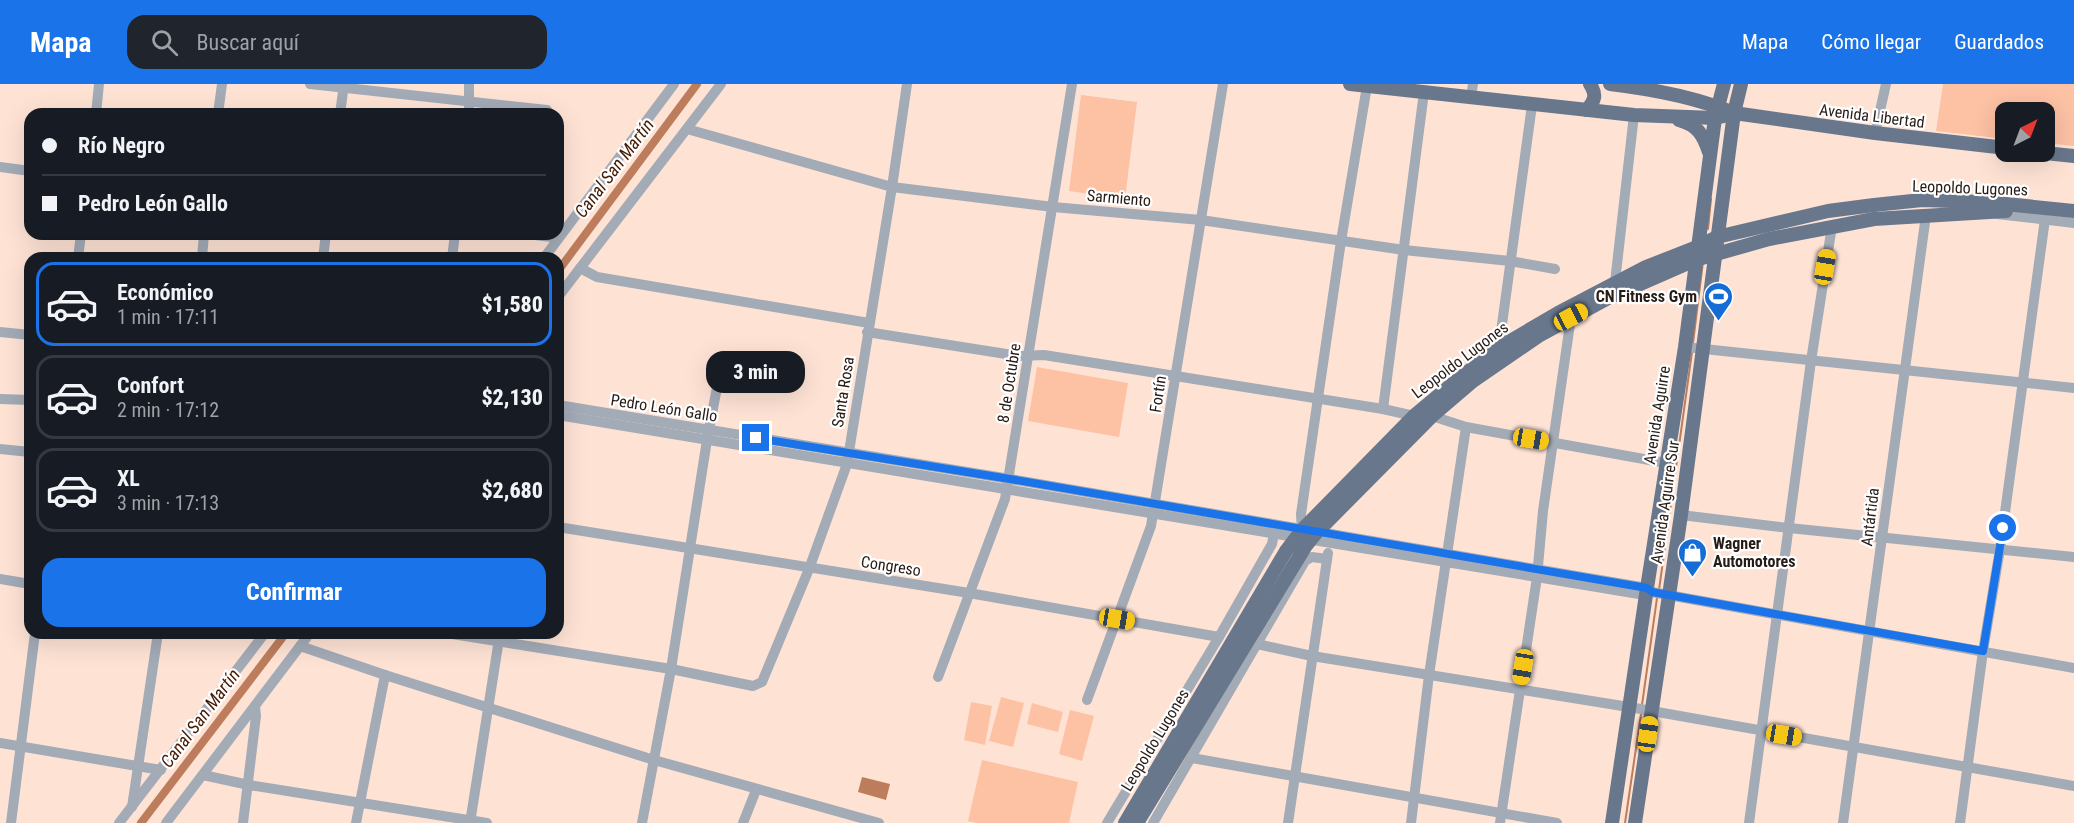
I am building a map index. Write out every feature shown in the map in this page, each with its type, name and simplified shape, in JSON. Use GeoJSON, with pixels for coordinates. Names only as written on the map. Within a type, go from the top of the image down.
{"type":"FeatureCollection","features":[{"type":"Feature","properties":{"kind":"main road","name":"Avenida Libertad"},"geometry":{"type":"LineString","coordinates":[[1350,84],[1424,92],[1472,91],[1532,105],[1634,115],[1734,113],[1875,134],[1995,147]]}},
{"type":"Feature","properties":{"kind":"main road"},"geometry":{"type":"LineString","coordinates":[[1587,110],[1595,97],[1595,91],[1590,84]]}},
{"type":"Feature","properties":{"kind":"main road","name":"Avenida Libertad"},"geometry":{"type":"LineString","coordinates":[[1610,84],[1666,93],[1716,112]]}},
{"type":"Feature","properties":{"kind":"main road"},"geometry":{"type":"LineString","coordinates":[[1630,86],[1675,84]]}},
{"type":"Feature","properties":{"kind":"main road"},"geometry":{"type":"LineString","coordinates":[[1696,253],[1716,112],[1724,84]]}},
{"type":"Feature","properties":{"kind":"main road"},"geometry":{"type":"LineString","coordinates":[[1734,113],[1741,84]]}},
{"type":"Feature","properties":{"kind":"main road","name":"Avenida Aguirre Sur"},"geometry":{"type":"LineString","coordinates":[[1612,823],[1667,595],[1681,515],[1693,348],[1715,254],[1734,113]]}},
{"type":"Feature","properties":{"kind":"main road"},"geometry":{"type":"LineString","coordinates":[[1669,116],[1696,127],[1703,135],[1710,156]]}},
{"type":"Feature","properties":{"kind":"main road"},"geometry":{"type":"LineString","coordinates":[[2055,154],[2074,156]]}},
{"type":"Feature","properties":{"kind":"main road","name":"Leopoldo Lugones"},"geometry":{"type":"LineString","coordinates":[[1125,823],[1286,551],[1307,535],[1432,416],[1503,359],[1571,317],[1696,253],[1717,237],[1827,211],[1922,200],[1986,202],[2074,211]]}},
{"type":"Feature","properties":{"kind":"main road","name":"Leopoldo Lugones"},"geometry":{"type":"LineString","coordinates":[[1137,823],[1291,569],[1307,535],[1414,416],[1500,347],[1558,313],[1646,267],[1696,253],[1715,254],[1770,239],[1874,219],[2015,210],[2074,211]]}},
{"type":"Feature","properties":{"kind":"main road","name":"Avenida Aguirre"},"geometry":{"type":"LineString","coordinates":[[1648,592],[1666,463],[1693,348],[1696,253]]}},
{"type":"Feature","properties":{"kind":"main road","name":"Avenida Aguirre Sur"},"geometry":{"type":"LineString","coordinates":[[1635,823],[1648,592]]}},
{"type":"Feature","properties":{"kind":"street"},"geometry":{"type":"LineString","coordinates":[[97,108],[99,84]]}},
{"type":"Feature","properties":{"kind":"street"},"geometry":{"type":"LineString","coordinates":[[220,108],[222,84]]}},
{"type":"Feature","properties":{"kind":"street"},"geometry":{"type":"LineString","coordinates":[[310,84],[529,108]]}},
{"type":"Feature","properties":{"kind":"street"},"geometry":{"type":"LineString","coordinates":[[469,84],[469,108]]}},
{"type":"Feature","properties":{"kind":"street"},"geometry":{"type":"LineString","coordinates":[[564,230],[674,84]]}},
{"type":"Feature","properties":{"kind":"street"},"geometry":{"type":"LineString","coordinates":[[564,289],[721,84]]}},
{"type":"Feature","properties":{"kind":"street","name":"Santa Rosa"},"geometry":{"type":"LineString","coordinates":[[671,669],[757,685],[765,677],[809,569],[848,458],[907,84]]}},
{"type":"Feature","properties":{"kind":"street","name":"8 de Octubre"},"geometry":{"type":"LineString","coordinates":[[938,676],[1002,508],[1009,483],[1072,84]]}},
{"type":"Feature","properties":{"kind":"street","name":"Fortín"},"geometry":{"type":"LineString","coordinates":[[1087,700],[1148,535],[1154,509],[1223,84]]}},
{"type":"Feature","properties":{"kind":"street"},"geometry":{"type":"LineString","coordinates":[[1875,134],[1886,84]]}},
{"type":"Feature","properties":{"kind":"street"},"geometry":{"type":"LineString","coordinates":[[341,108],[344,86]]}},
{"type":"Feature","properties":{"kind":"street"},"geometry":{"type":"LineString","coordinates":[[1307,535],[1301,514],[1366,86]]}},
{"type":"Feature","properties":{"kind":"street"},"geometry":{"type":"LineString","coordinates":[[1383,409],[1424,92]]}},
{"type":"Feature","properties":{"kind":"street"},"geometry":{"type":"LineString","coordinates":[[1500,347],[1532,105]]}},
{"type":"Feature","properties":{"kind":"street"},"geometry":{"type":"LineString","coordinates":[[1615,282],[1634,115]]}},
{"type":"Feature","properties":{"kind":"street","name":"Sarmiento"},"geometry":{"type":"LineString","coordinates":[[687,129],[892,187],[1053,207],[1201,220],[1404,250],[1510,261],[1556,270]]}},
{"type":"Feature","properties":{"kind":"street"},"geometry":{"type":"LineString","coordinates":[[0,167],[24,170]]}},
{"type":"Feature","properties":{"kind":"street"},"geometry":{"type":"LineString","coordinates":[[1984,212],[2074,223]]}},
{"type":"Feature","properties":{"kind":"street","name":"Antártida"},"geometry":{"type":"LineString","coordinates":[[1843,823],[1926,215]]}},
{"type":"Feature","properties":{"kind":"street"},"geometry":{"type":"LineString","coordinates":[[1960,823],[2045,219]]}},
{"type":"Feature","properties":{"kind":"street"},"geometry":{"type":"LineString","coordinates":[[1749,823],[1811,361],[1832,226]]}},
{"type":"Feature","properties":{"kind":"street"},"geometry":{"type":"LineString","coordinates":[[580,268],[597,277],[1019,356],[1044,355],[1176,375],[1414,416]]}},
{"type":"Feature","properties":{"kind":"street"},"geometry":{"type":"LineString","coordinates":[[1501,818],[1571,317]]}},
{"type":"Feature","properties":{"kind":"street"},"geometry":{"type":"LineString","coordinates":[[0,332],[24,335]]}},
{"type":"Feature","properties":{"kind":"street"},"geometry":{"type":"LineString","coordinates":[[1693,348],[2074,388]]}},
{"type":"Feature","properties":{"kind":"street"},"geometry":{"type":"LineString","coordinates":[[642,823],[671,669],[708,435],[723,356]]}},
{"type":"Feature","properties":{"kind":"street"},"geometry":{"type":"LineString","coordinates":[[0,399],[24,400]]}},
{"type":"Feature","properties":{"kind":"street","name":"Pedro León Gallo"},"geometry":{"type":"LineString","coordinates":[[564,406],[708,435]]}},
{"type":"Feature","properties":{"kind":"street","name":"Pedro León Gallo"},"geometry":{"type":"LineString","coordinates":[[564,416],[708,435],[1009,483],[1667,595],[2074,668]]}},
{"type":"Feature","properties":{"kind":"street"},"geometry":{"type":"LineString","coordinates":[[1432,416],[1466,427],[1666,463]]}},
{"type":"Feature","properties":{"kind":"street"},"geometry":{"type":"LineString","coordinates":[[1411,823],[1429,675],[1466,427]]}},
{"type":"Feature","properties":{"kind":"street"},"geometry":{"type":"LineString","coordinates":[[0,449],[24,451]]}},
{"type":"Feature","properties":{"kind":"street"},"geometry":{"type":"LineString","coordinates":[[1681,515],[2074,557]]}},
{"type":"Feature","properties":{"kind":"street","name":"Congreso"},"geometry":{"type":"LineString","coordinates":[[564,528],[969,593],[1219,637]]}},
{"type":"Feature","properties":{"kind":"street"},"geometry":{"type":"LineString","coordinates":[[1107,823],[1219,637],[1272,544],[1275,529]]}},
{"type":"Feature","properties":{"kind":"street"},"geometry":{"type":"LineString","coordinates":[[1288,823],[1331,539]]}},
{"type":"Feature","properties":{"kind":"street"},"geometry":{"type":"LineString","coordinates":[[1153,823],[1305,561],[1312,556],[1327,559]]}},
{"type":"Feature","properties":{"kind":"street"},"geometry":{"type":"LineString","coordinates":[[0,579],[24,583]]}},
{"type":"Feature","properties":{"kind":"street"},"geometry":{"type":"LineString","coordinates":[[10,823],[34,639]]}},
{"type":"Feature","properties":{"kind":"street"},"geometry":{"type":"LineString","coordinates":[[131,807],[157,639]]}},
{"type":"Feature","properties":{"kind":"street"},"geometry":{"type":"LineString","coordinates":[[119,823],[260,639]]}},
{"type":"Feature","properties":{"kind":"street"},"geometry":{"type":"LineString","coordinates":[[166,823],[305,639]]}},
{"type":"Feature","properties":{"kind":"street"},"geometry":{"type":"LineString","coordinates":[[470,822],[499,639]]}},
{"type":"Feature","properties":{"kind":"street"},"geometry":{"type":"LineString","coordinates":[[510,639],[671,669]]}},
{"type":"Feature","properties":{"kind":"street"},"geometry":{"type":"LineString","coordinates":[[1257,644],[1312,656],[1640,709],[2074,786]]}},
{"type":"Feature","properties":{"kind":"street"},"geometry":{"type":"LineString","coordinates":[[300,646],[384,675],[654,760],[879,823]]}},
{"type":"Feature","properties":{"kind":"street"},"geometry":{"type":"LineString","coordinates":[[356,823],[384,675]]}},
{"type":"Feature","properties":{"kind":"street"},"geometry":{"type":"LineString","coordinates":[[243,823],[249,785],[255,706]]}},
{"type":"Feature","properties":{"kind":"street"},"geometry":{"type":"LineString","coordinates":[[0,743],[161,770]]}},
{"type":"Feature","properties":{"kind":"street"},"geometry":{"type":"LineString","coordinates":[[1192,758],[1414,797],[1501,818],[1557,823]]}},
{"type":"Feature","properties":{"kind":"street"},"geometry":{"type":"LineString","coordinates":[[203,775],[249,785],[487,823]]}},
{"type":"Feature","properties":{"kind":"street"},"geometry":{"type":"LineString","coordinates":[[743,823],[756,790]]}},
{"type":"Feature","properties":{"kind":"shaded area"},"geometry":{"type":"Polygon","coordinates":[[[1943,84],[2074,84],[2074,146],[2055,144],[2055,102],[1995,102],[1995,138],[1936,131],[1943,84]]]}},
{"type":"Feature","properties":{"kind":"shaded area"},"geometry":{"type":"Polygon","coordinates":[[[1081,95],[1137,102],[1125,199],[1069,191],[1081,95]]]}},
{"type":"Feature","properties":{"kind":"shaded area"},"geometry":{"type":"Polygon","coordinates":[[[1037,367],[1128,383],[1119,437],[1028,421],[1037,367]]]}},
{"type":"Feature","properties":{"kind":"shaded area"},"geometry":{"type":"Polygon","coordinates":[[[1001,697],[1024,703],[1013,747],[989,741],[1001,697]]]}},
{"type":"Feature","properties":{"kind":"shaded area"},"geometry":{"type":"Polygon","coordinates":[[[971,702],[992,706],[985,745],[964,740],[971,702]]]}},
{"type":"Feature","properties":{"kind":"shaded area"},"geometry":{"type":"Polygon","coordinates":[[[1032,703],[1063,712],[1058,732],[1027,724],[1032,703]]]}},
{"type":"Feature","properties":{"kind":"shaded area"},"geometry":{"type":"Polygon","coordinates":[[[1070,710],[1094,716],[1082,761],[1059,754],[1070,710]]]}},
{"type":"Feature","properties":{"kind":"shaded area"},"geometry":{"type":"Polygon","coordinates":[[[982,760],[1078,782],[1069,823],[976,823],[968,821],[982,760]]]}},
{"type":"Feature","properties":{"kind":"shaded area"},"geometry":{"type":"Polygon","coordinates":[[[862,777],[890,784],[886,800],[858,792],[862,777]]]}},
{"type":"Feature","properties":{"kind":"waterway","name":"Canal San Martín"},"geometry":{"type":"LineString","coordinates":[[564,263],[697,84]]}},
{"type":"Feature","properties":{"kind":"waterway"},"geometry":{"type":"LineString","coordinates":[[1708,229],[1711,199]]}},
{"type":"Feature","properties":{"kind":"waterway"},"geometry":{"type":"LineString","coordinates":[[1693,343],[1703,262]]}},
{"type":"Feature","properties":{"kind":"waterway"},"geometry":{"type":"LineString","coordinates":[[1659,590],[1692,352]]}},
{"type":"Feature","properties":{"kind":"waterway"},"geometry":{"type":"LineString","coordinates":[[1642,705],[1657,598]]}},
{"type":"Feature","properties":{"kind":"waterway","name":"Canal San Martín"},"geometry":{"type":"LineString","coordinates":[[141,823],[281,639]]}},
{"type":"Feature","properties":{"kind":"waterway"},"geometry":{"type":"LineString","coordinates":[[1625,823],[1641,714]]}},
{"type":"Feature","properties":{"kind":"place","name":"CN Fitness Gym"},"geometry":{"type":"Point","coordinates":[1718,322]}},
{"type":"Feature","properties":{"kind":"place","name":"Wagner Automotores"},"geometry":{"type":"Point","coordinates":[1692,578]}},
{"type":"Feature","properties":{"kind":"route"},"geometry":{"type":"LineString","coordinates":[[756,438],[1647,588],[1652,592],[1983,651],[2003,528]]}}]}
